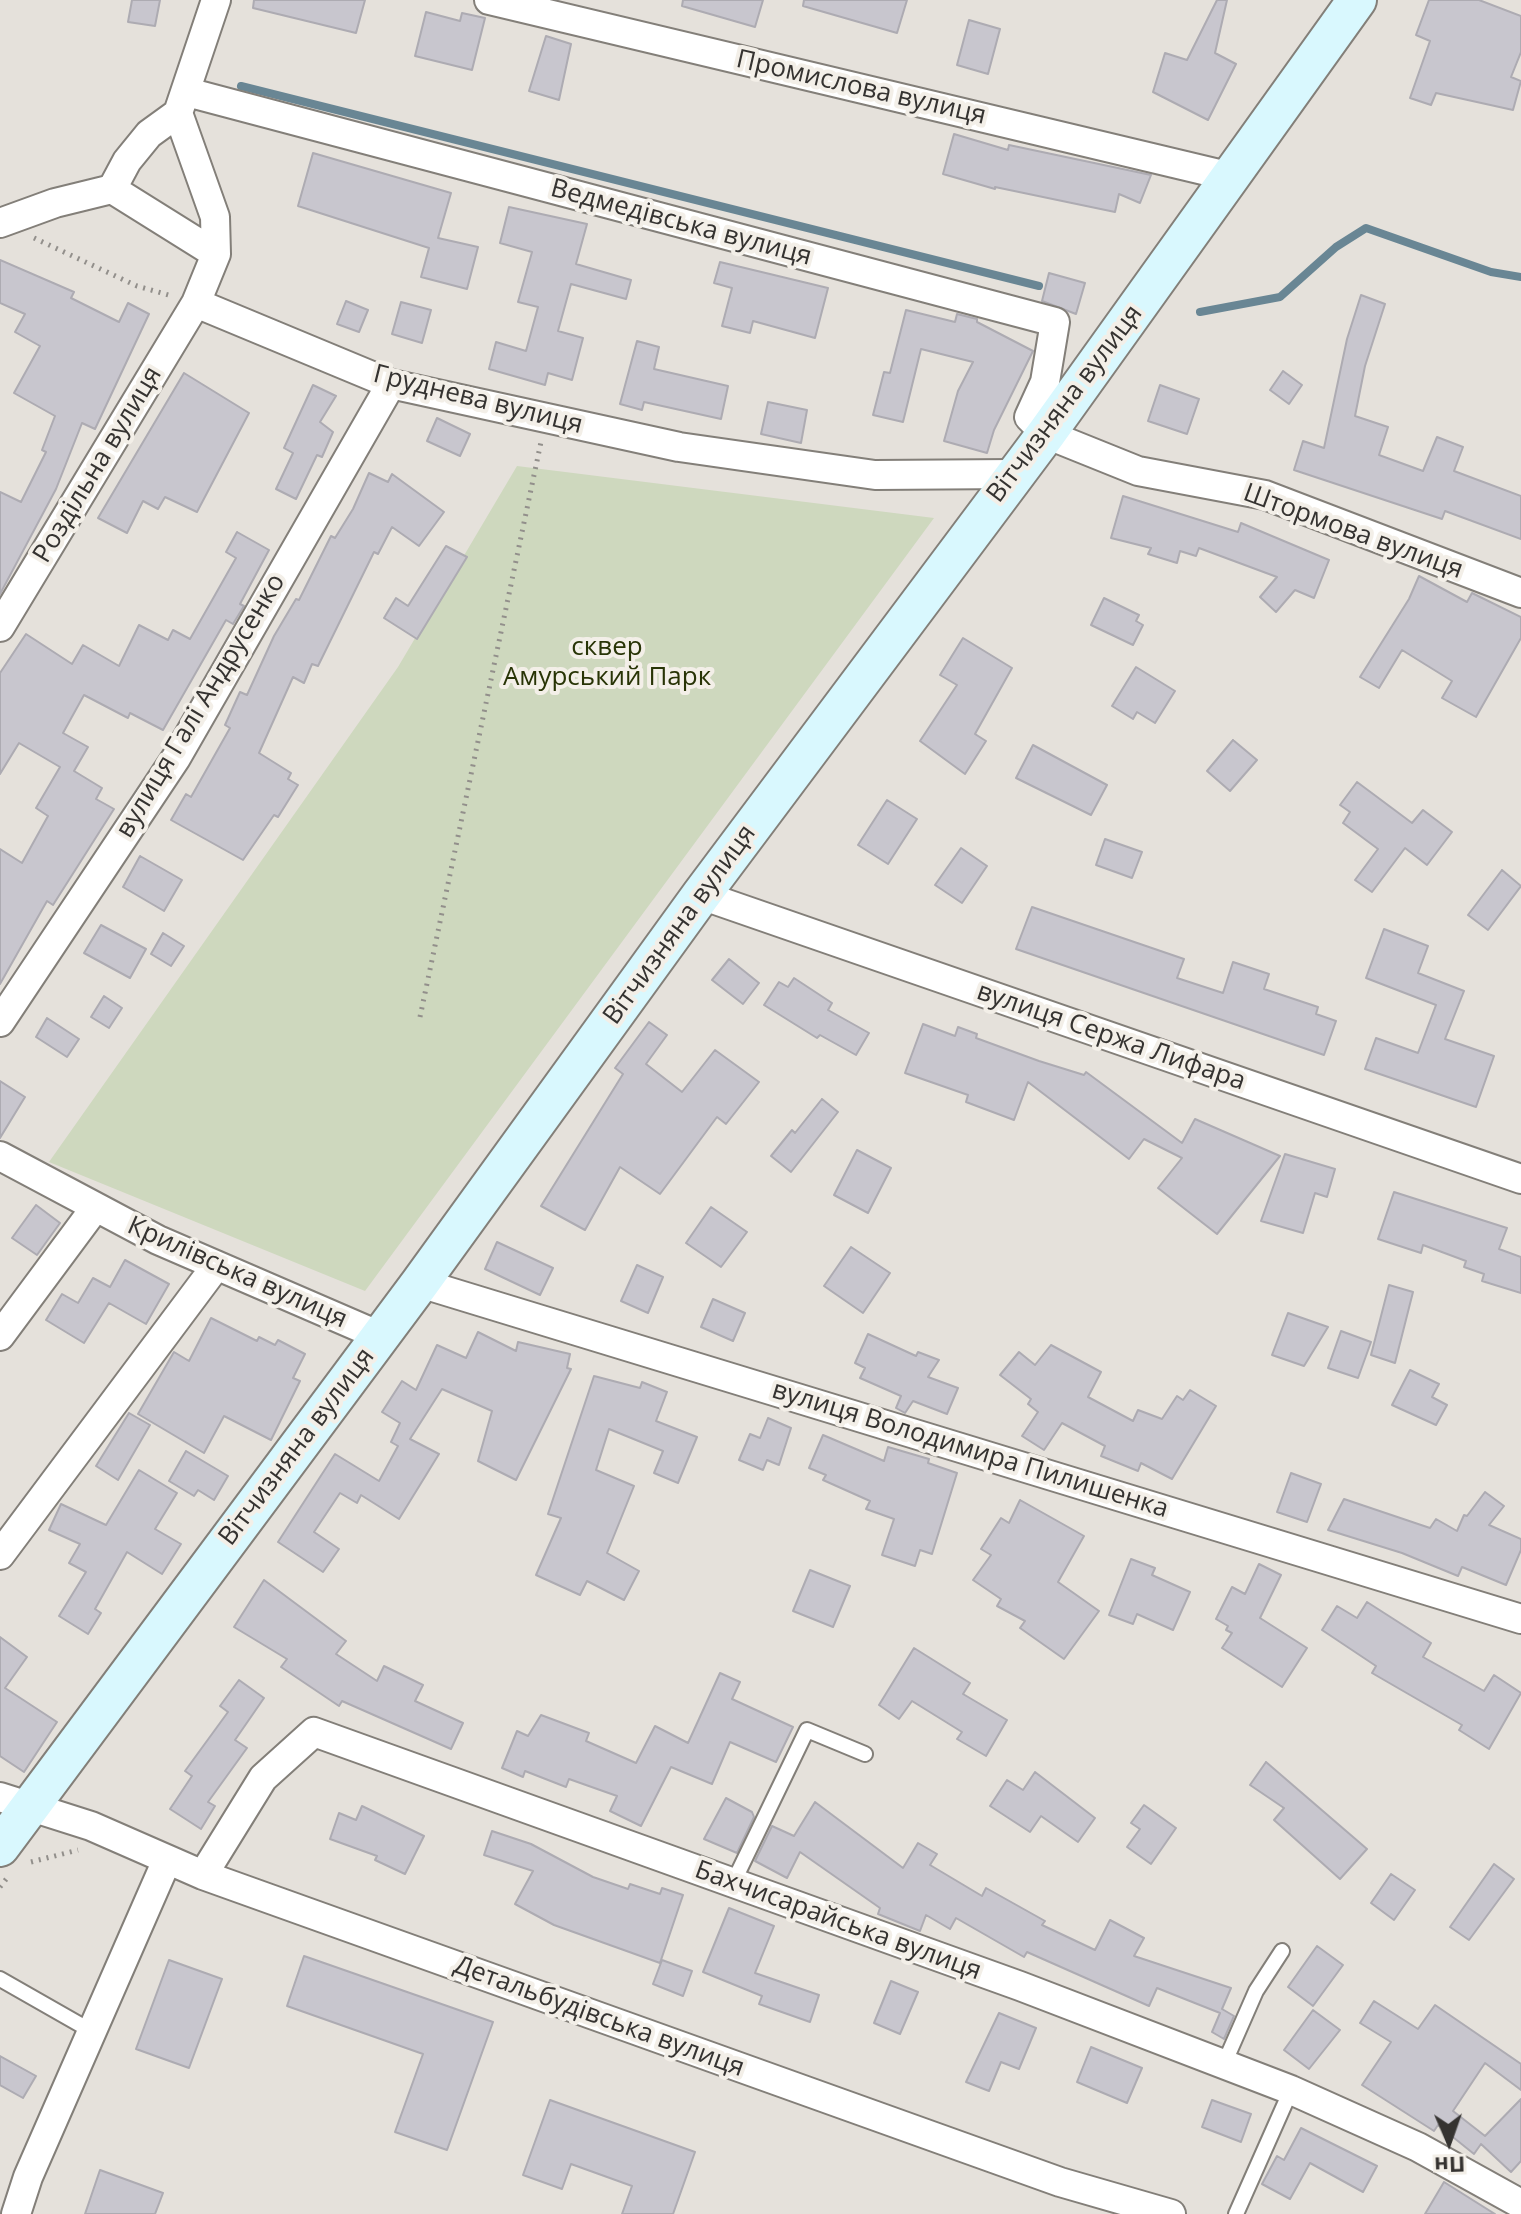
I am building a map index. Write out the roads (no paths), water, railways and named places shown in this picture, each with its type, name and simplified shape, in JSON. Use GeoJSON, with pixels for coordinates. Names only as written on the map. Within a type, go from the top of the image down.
{"type":"FeatureCollection","features":[{"type":"Feature","properties":{"kind":"street"},"geometry":{"type":"LineString","coordinates":[[112,189],[127,161],[182,102],[216,0]]}},
{"type":"Feature","properties":{"kind":"street","name":"Промислова вулиця"},"geometry":{"type":"LineString","coordinates":[[489,0],[1232,177]]}},
{"type":"Feature","properties":{"kind":"street","name":"Вітчизняна вулиця"},"geometry":{"type":"LineString","coordinates":[[0,1847],[16,1803],[420,1283],[701,895],[1013,474],[1046,434],[1357,0]]}},
{"type":"Feature","properties":{"kind":"street"},"geometry":{"type":"LineString","coordinates":[[182,102],[215,217],[216,254],[196,303]]}},
{"type":"Feature","properties":{"kind":"street","name":"Ведмедівська вулиця"},"geometry":{"type":"LineString","coordinates":[[182,102],[1055,322],[1045,382],[1029,417],[1046,434]]}},
{"type":"Feature","properties":{"kind":"street"},"geometry":{"type":"LineString","coordinates":[[0,223],[55,203],[112,189],[216,254]]}},
{"type":"Feature","properties":{"kind":"street","name":"Груднева вулиця"},"geometry":{"type":"LineString","coordinates":[[196,303],[391,384],[679,447],[875,475],[1013,474]]}},
{"type":"Feature","properties":{"kind":"street","name":"Роздільна вулиця"},"geometry":{"type":"LineString","coordinates":[[0,627],[196,303]]}},
{"type":"Feature","properties":{"kind":"street","name":"вулиця Галі Андрусенко"},"geometry":{"type":"LineString","coordinates":[[0,1022],[176,758],[391,384]]}},
{"type":"Feature","properties":{"kind":"street","name":"Штормова вулиця"},"geometry":{"type":"LineString","coordinates":[[1046,434],[1138,471],[1265,495],[1521,593]]}},
{"type":"Feature","properties":{"kind":"street","name":"вулиця Сержа Лифара"},"geometry":{"type":"LineString","coordinates":[[701,895],[1521,1179]]}},
{"type":"Feature","properties":{"kind":"street","name":"Крилівська вулиця"},"geometry":{"type":"LineString","coordinates":[[0,1156],[95,1208],[216,1266],[380,1336]]}},
{"type":"Feature","properties":{"kind":"street","name":"Крилівська вулиця"},"geometry":{"type":"LineString","coordinates":[[0,1336],[95,1208]]}},
{"type":"Feature","properties":{"kind":"street"},"geometry":{"type":"LineString","coordinates":[[0,1555],[216,1266]]}},
{"type":"Feature","properties":{"kind":"street","name":"вулиця Володимира Пилишенка"},"geometry":{"type":"LineString","coordinates":[[420,1283],[1521,1619]]}},
{"type":"Feature","properties":{"kind":"street","name":"Бахчисарайська вулиця"},"geometry":{"type":"LineString","coordinates":[[203,1875],[263,1778],[314,1732],[1291,2090],[1418,2147],[1521,2204]]}},
{"type":"Feature","properties":{"kind":"street","name":"Детальбудівська вулиця"},"geometry":{"type":"LineString","coordinates":[[16,1803],[91,1826],[203,1875],[1060,2182],[1153,2212]]}},
{"type":"Feature","properties":{"kind":"street"},"geometry":{"type":"LineString","coordinates":[[16,2214],[28,2177],[167,1860]]}},
{"type":"Feature","properties":{"kind":"lane"},"geometry":{"type":"LineString","coordinates":[[733,1883],[807,1730],[865,1754]]}},
{"type":"Feature","properties":{"kind":"lane"},"geometry":{"type":"LineString","coordinates":[[1224,2064],[1256,1991],[1282,1951]]}},
{"type":"Feature","properties":{"kind":"lane"},"geometry":{"type":"LineString","coordinates":[[0,1979],[93,2032]]}},
{"type":"Feature","properties":{"kind":"lane"},"geometry":{"type":"LineString","coordinates":[[1236,2214],[1291,2090]]}},
{"type":"Feature","properties":{"kind":"waterway"},"geometry":{"type":"LineString","coordinates":[[241,86],[1039,286]]}},
{"type":"Feature","properties":{"kind":"waterway"},"geometry":{"type":"LineString","coordinates":[[1200,312],[1280,297],[1336,247],[1366,228],[1491,272],[1521,277]]}},
{"type":"Feature","properties":{"kind":"park label","name":"сквер Амурський Парк"},"geometry":{"type":"Point","coordinates":[607,663]}}]}
